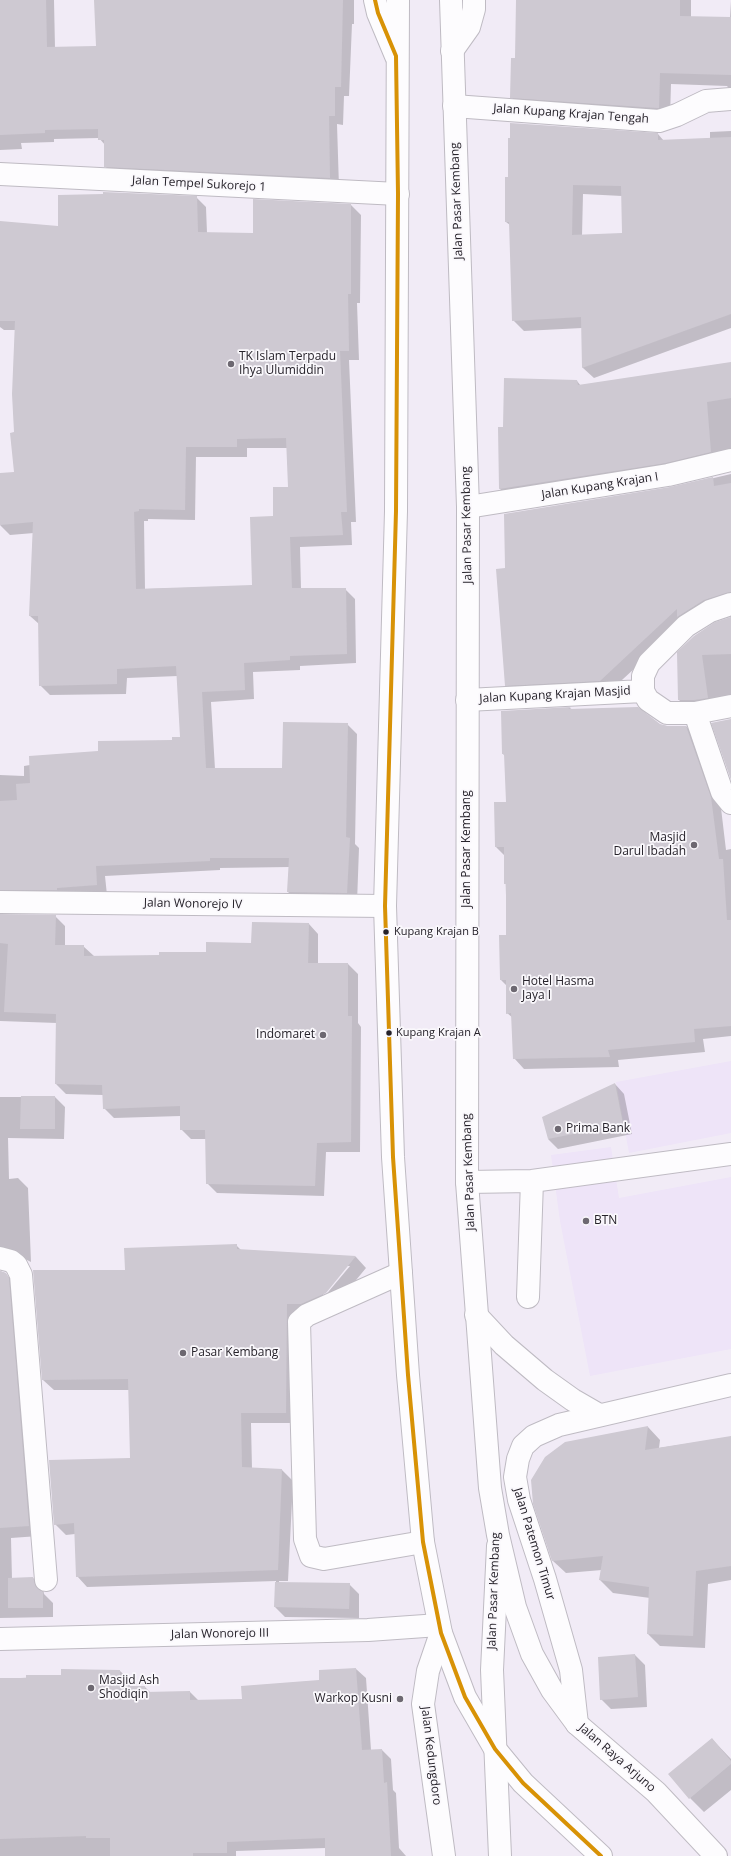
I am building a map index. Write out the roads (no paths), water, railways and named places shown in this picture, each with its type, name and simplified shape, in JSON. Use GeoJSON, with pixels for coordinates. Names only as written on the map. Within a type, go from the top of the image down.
{"type":"FeatureCollection","features":[{"type":"Feature","properties":{"kind":"main road"},"geometry":{"type":"LineString","coordinates":[[375,0],[378,13],[396,56]]}},
{"type":"Feature","properties":{"kind":"main road"},"geometry":{"type":"LineString","coordinates":[[398,0],[396,56],[398,194],[396,511],[385,906],[393,1157],[423,1542],[440,1629],[466,1697],[495,1749],[523,1783],[601,1856]]}},
{"type":"Feature","properties":{"kind":"main road","name":"Jalan Pasar Kembang"},"geometry":{"type":"LineString","coordinates":[[450,0],[468,507],[467,1182],[490,1488],[498,1535],[492,1670],[495,1749]]}},
{"type":"Feature","properties":{"kind":"main road"},"geometry":{"type":"LineString","coordinates":[[452,51],[468,27],[474,9],[474,0]]}},
{"type":"Feature","properties":{"kind":"main road","name":"Jalan Kupang Krajan Tengah"},"geometry":{"type":"LineString","coordinates":[[454,106],[659,121],[677,115],[706,101],[731,99]]}},
{"type":"Feature","properties":{"kind":"main road","name":"Jalan Tempel Sukorejo 1"},"geometry":{"type":"LineString","coordinates":[[0,174],[398,194]]}},
{"type":"Feature","properties":{"kind":"main road","name":"Jalan Kupang Krajan I"},"geometry":{"type":"LineString","coordinates":[[468,507],[668,475],[731,460]]}},
{"type":"Feature","properties":{"kind":"main road","name":"Jalan Kupang Krajan Masjid"},"geometry":{"type":"LineString","coordinates":[[731,604],[710,611],[686,626],[649,663],[643,676],[643,691],[648,700],[667,713],[695,713],[731,706]]}},
{"type":"Feature","properties":{"kind":"main road","name":"Jalan Kupang Krajan Masjid"},"geometry":{"type":"LineString","coordinates":[[467,700],[643,691]]}},
{"type":"Feature","properties":{"kind":"main road"},"geometry":{"type":"LineString","coordinates":[[695,713],[722,792],[731,803]]}},
{"type":"Feature","properties":{"kind":"main road","name":"Jalan Wonorejo IV"},"geometry":{"type":"LineString","coordinates":[[0,902],[385,906]]}},
{"type":"Feature","properties":{"kind":"main road"},"geometry":{"type":"LineString","coordinates":[[467,1182],[532,1181],[731,1154]]}},
{"type":"Feature","properties":{"kind":"main road"},"geometry":{"type":"LineString","coordinates":[[528,1297],[532,1181]]}},
{"type":"Feature","properties":{"kind":"main road"},"geometry":{"type":"LineString","coordinates":[[0,1258],[11,1261],[16,1265],[20,1275],[46,1580]]}},
{"type":"Feature","properties":{"kind":"main road"},"geometry":{"type":"LineString","coordinates":[[401,1273],[307,1315],[299,1322],[305,1539],[311,1556],[324,1559],[423,1542]]}},
{"type":"Feature","properties":{"kind":"main road"},"geometry":{"type":"LineString","coordinates":[[476,1314],[504,1345],[545,1380],[573,1400],[598,1415]]}},
{"type":"Feature","properties":{"kind":"main road","name":"Jalan Patemon Timur"},"geometry":{"type":"LineString","coordinates":[[577,1724],[571,1670],[545,1578],[518,1500],[515,1477],[518,1459],[523,1446],[534,1436],[559,1425],[731,1386]]}},
{"type":"Feature","properties":{"kind":"main road","name":"Jalan Raya Arjuno"},"geometry":{"type":"LineString","coordinates":[[498,1535],[515,1607],[532,1654],[552,1690],[577,1724],[656,1792],[716,1856]]}},
{"type":"Feature","properties":{"kind":"main road","name":"Jalan Wonorejo III"},"geometry":{"type":"LineString","coordinates":[[0,1639],[440,1629]]}},
{"type":"Feature","properties":{"kind":"main road","name":"Jalan Kedungdoro"},"geometry":{"type":"LineString","coordinates":[[440,1629],[428,1671],[424,1704],[444,1856]]}},
{"type":"Feature","properties":{"kind":"main road"},"geometry":{"type":"LineString","coordinates":[[495,1749],[500,1856]]}},
{"type":"Feature","properties":{"kind":"place","name":"TK Islam Terpadu Ihya Ulumiddin"},"geometry":{"type":"Point","coordinates":[231,364]}},
{"type":"Feature","properties":{"kind":"place","name":"Masjid Darul Ibadah"},"geometry":{"type":"Point","coordinates":[694,845]}},
{"type":"Feature","properties":{"kind":"place","name":"Kupang Krajan B"},"geometry":{"type":"Point","coordinates":[386,932]}},
{"type":"Feature","properties":{"kind":"place","name":"Hotel Hasma Jaya I"},"geometry":{"type":"Point","coordinates":[514,989]}},
{"type":"Feature","properties":{"kind":"place","name":"Kupang Krajan A"},"geometry":{"type":"Point","coordinates":[389,1033]}},
{"type":"Feature","properties":{"kind":"place","name":"Indomaret"},"geometry":{"type":"Point","coordinates":[323,1035]}},
{"type":"Feature","properties":{"kind":"place","name":"Prima Bank"},"geometry":{"type":"Point","coordinates":[558,1129]}},
{"type":"Feature","properties":{"kind":"place","name":"BTN"},"geometry":{"type":"Point","coordinates":[586,1221]}},
{"type":"Feature","properties":{"kind":"place","name":"Pasar Kembang"},"geometry":{"type":"Point","coordinates":[183,1353]}},
{"type":"Feature","properties":{"kind":"place","name":"Masjid Ash Shodiqin"},"geometry":{"type":"Point","coordinates":[91,1688]}},
{"type":"Feature","properties":{"kind":"place","name":"Warkop Kusni"},"geometry":{"type":"Point","coordinates":[400,1699]}}]}
